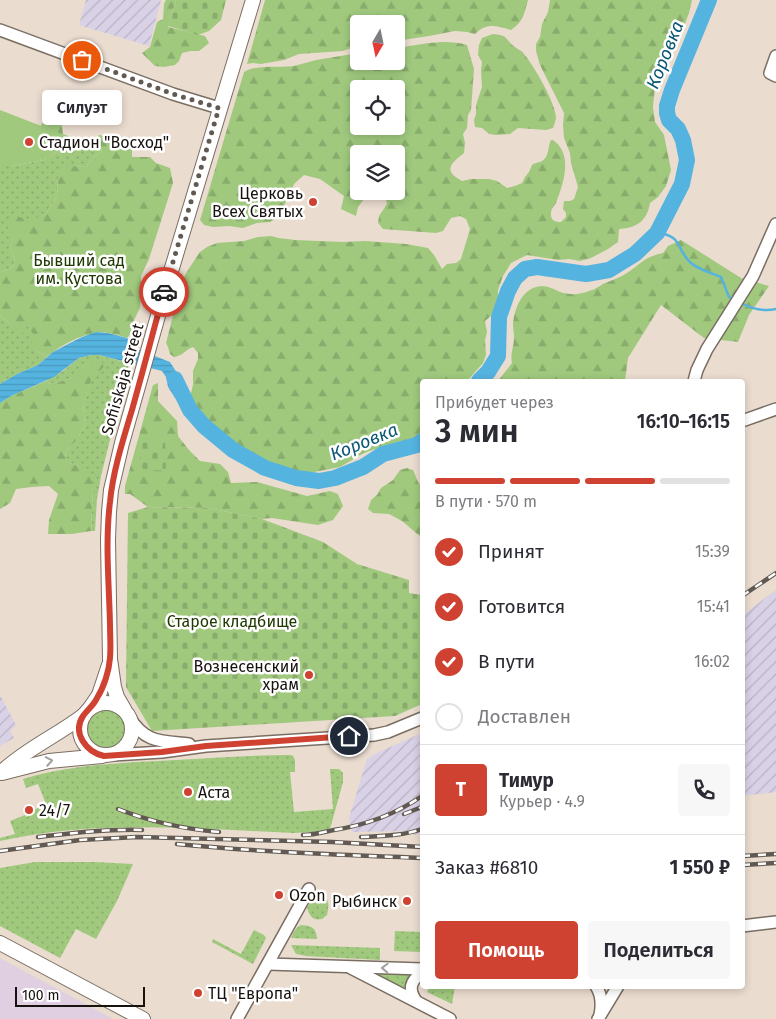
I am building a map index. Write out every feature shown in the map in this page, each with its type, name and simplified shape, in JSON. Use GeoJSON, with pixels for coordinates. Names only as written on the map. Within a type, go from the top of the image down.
{"type":"FeatureCollection","features":[{"type":"Feature","properties":{"kind":"main road","name":"Sofiiskaja street"},"geometry":{"type":"LineString","coordinates":[[126,713],[114,687],[110,659],[108,540],[110,501],[116,467],[252,0]]}},
{"type":"Feature","properties":{"kind":"main road","name":"Sofiiskaja street"},"geometry":{"type":"LineString","coordinates":[[87,711],[99,695],[110,659]]}},
{"type":"Feature","properties":{"kind":"main road"},"geometry":{"type":"LineString","coordinates":[[98,704],[116,704],[126,713],[133,729],[130,740],[123,749],[108,755],[49,761],[1,773],[20,757],[98,704]]}},
{"type":"Feature","properties":{"kind":"main road"},"geometry":{"type":"LineString","coordinates":[[87,711],[81,722],[82,739],[85,745],[96,754],[108,755]]}},
{"type":"Feature","properties":{"kind":"main road"},"geometry":{"type":"LineString","coordinates":[[0,943],[143,1019]]}},
{"type":"Feature","properties":{"kind":"street"},"geometry":{"type":"LineString","coordinates":[[0,30],[173,94],[219,108]]}},
{"type":"Feature","properties":{"kind":"street"},"geometry":{"type":"LineString","coordinates":[[776,56],[770,73],[776,76]]}},
{"type":"Feature","properties":{"kind":"street"},"geometry":{"type":"LineString","coordinates":[[695,379],[707,349],[753,276],[776,224]]}},
{"type":"Feature","properties":{"kind":"street"},"geometry":{"type":"LineString","coordinates":[[745,420],[776,410]]}},
{"type":"Feature","properties":{"kind":"street"},"geometry":{"type":"LineString","coordinates":[[126,713],[137,729],[147,737],[165,742],[206,746]]}},
{"type":"Feature","properties":{"kind":"street"},"geometry":{"type":"LineString","coordinates":[[108,755],[381,734],[420,719]]}},
{"type":"Feature","properties":{"kind":"street"},"geometry":{"type":"LineString","coordinates":[[238,1019],[309,889]]}},
{"type":"Feature","properties":{"kind":"street"},"geometry":{"type":"LineString","coordinates":[[745,926],[776,922]]}},
{"type":"Feature","properties":{"kind":"street"},"geometry":{"type":"LineString","coordinates":[[268,964],[420,969]]}},
{"type":"Feature","properties":{"kind":"street"},"geometry":{"type":"LineString","coordinates":[[348,966],[450,1019]]}},
{"type":"Feature","properties":{"kind":"street"},"geometry":{"type":"LineString","coordinates":[[416,1001],[412,994],[412,984],[420,975]]}},
{"type":"Feature","properties":{"kind":"street"},"geometry":{"type":"LineString","coordinates":[[597,989],[601,997],[599,1018]]}},
{"type":"Feature","properties":{"kind":"street"},"geometry":{"type":"LineString","coordinates":[[599,1018],[616,989]]}},
{"type":"Feature","properties":{"kind":"shaded area"},"geometry":{"type":"Polygon","coordinates":[[[86,0],[161,0],[149,46],[79,25],[86,0]]]}},
{"type":"Feature","properties":{"kind":"shaded area"},"geometry":{"type":"Polygon","coordinates":[[[776,590],[776,792],[745,796],[745,613],[776,590]]]}},
{"type":"Feature","properties":{"kind":"shaded area"},"geometry":{"type":"Polygon","coordinates":[[[0,695],[16,725],[10,731],[14,738],[0,746],[0,695]]]}},
{"type":"Feature","properties":{"kind":"shaded area"},"geometry":{"type":"Polygon","coordinates":[[[420,734],[420,834],[414,835],[409,831],[352,832],[349,818],[367,759],[420,734]]]}},
{"type":"Feature","properties":{"kind":"shaded area"},"geometry":{"type":"Polygon","coordinates":[[[0,958],[35,977],[113,1019],[0,1019],[0,958]]]}},
{"type":"Feature","properties":{"kind":"green space"},"geometry":{"type":"Polygon","coordinates":[[[166,0],[176,0],[168,27],[205,36],[209,43],[199,51],[182,53],[175,65],[164,67],[155,66],[142,53],[150,47],[157,22],[163,19],[166,0]]]}},
{"type":"Feature","properties":{"kind":"green space"},"geometry":{"type":"Polygon","coordinates":[[[176,0],[226,0],[221,20],[209,31],[198,35],[168,26],[176,0]]]}},
{"type":"Feature","properties":{"kind":"green space"},"geometry":{"type":"Polygon","coordinates":[[[265,0],[528,0],[521,20],[511,30],[497,26],[488,26],[475,34],[455,31],[405,40],[405,15],[350,15],[350,48],[343,51],[299,54],[284,60],[261,64],[247,64],[265,0]]]}},
{"type":"Feature","properties":{"kind":"green space"},"geometry":{"type":"Polygon","coordinates":[[[550,0],[692,0],[683,29],[661,64],[655,86],[653,107],[655,122],[664,135],[671,170],[666,186],[658,197],[650,203],[644,219],[631,227],[619,229],[618,242],[591,258],[580,261],[558,260],[527,255],[511,263],[503,276],[492,315],[485,321],[487,332],[485,340],[486,355],[483,363],[469,379],[420,379],[420,433],[409,441],[389,448],[381,447],[364,453],[340,467],[309,473],[274,466],[229,442],[199,415],[190,397],[193,385],[193,371],[198,359],[198,353],[193,347],[174,357],[170,354],[166,343],[177,300],[182,290],[183,280],[200,252],[217,243],[271,236],[295,240],[365,241],[406,244],[428,248],[442,269],[447,264],[456,263],[461,259],[470,229],[466,219],[460,216],[451,218],[443,231],[436,233],[383,229],[378,223],[379,216],[387,204],[386,200],[405,200],[405,145],[350,145],[350,200],[363,200],[358,207],[356,216],[341,209],[344,196],[320,179],[304,175],[294,184],[279,217],[270,222],[257,223],[243,228],[204,225],[200,220],[244,72],[261,67],[294,66],[350,54],[350,70],[405,70],[405,47],[441,42],[467,45],[474,69],[471,110],[468,115],[467,128],[463,134],[465,143],[464,153],[452,164],[452,174],[462,181],[489,179],[497,181],[507,188],[515,186],[522,183],[532,165],[545,158],[551,140],[553,140],[559,146],[565,162],[564,179],[551,213],[553,220],[561,222],[566,217],[563,209],[564,201],[574,199],[578,187],[570,153],[564,138],[564,113],[540,65],[536,51],[536,44],[540,37],[550,0]]]}},
{"type":"Feature","properties":{"kind":"green space"},"geometry":{"type":"Polygon","coordinates":[[[493,34],[502,35],[506,38],[523,53],[533,67],[555,110],[556,118],[553,128],[546,130],[518,128],[510,134],[496,135],[489,134],[482,128],[475,127],[476,105],[482,87],[482,62],[478,55],[479,45],[482,38],[493,34]]]}},
{"type":"Feature","properties":{"kind":"green space","name":"Стадион \"Восход\""},"geometry":{"type":"Polygon","coordinates":[[[0,110],[62,134],[55,150],[38,161],[12,166],[0,166],[0,110]]]}},
{"type":"Feature","properties":{"kind":"green space"},"geometry":{"type":"Polygon","coordinates":[[[46,116],[55,116],[62,126],[64,143],[54,154],[42,161],[33,150],[38,131],[46,116]]]}},
{"type":"Feature","properties":{"kind":"green space"},"geometry":{"type":"Polygon","coordinates":[[[63,134],[102,151],[86,167],[73,166],[58,178],[57,196],[46,214],[34,220],[13,238],[10,248],[15,260],[13,267],[0,272],[0,166],[12,166],[40,159],[42,161],[54,154],[64,143],[63,134]]]}},
{"type":"Feature","properties":{"kind":"green space","name":"Бывший сад им. Кустова"},"geometry":{"type":"Polygon","coordinates":[[[99,135],[126,139],[132,144],[132,157],[150,157],[156,163],[170,168],[173,183],[149,259],[141,276],[140,308],[133,322],[131,333],[127,338],[108,333],[84,336],[60,347],[47,357],[37,351],[32,344],[33,335],[28,325],[23,333],[15,334],[11,325],[0,315],[0,272],[13,267],[15,260],[10,248],[13,238],[8,228],[14,216],[33,220],[46,214],[57,196],[58,178],[62,168],[73,166],[86,167],[102,151],[95,140],[99,135]]]}},
{"type":"Feature","properties":{"kind":"green space"},"geometry":{"type":"Polygon","coordinates":[[[681,240],[741,278],[769,286],[749,315],[738,342],[704,338],[661,305],[628,358],[625,379],[500,379],[512,363],[515,312],[520,300],[529,290],[542,286],[571,294],[591,291],[624,275],[648,258],[663,253],[668,246],[681,240]]]}},
{"type":"Feature","properties":{"kind":"green space"},"geometry":{"type":"Polygon","coordinates":[[[0,315],[11,325],[28,325],[37,351],[47,357],[38,365],[0,384],[0,315]]]}},
{"type":"Feature","properties":{"kind":"green space"},"geometry":{"type":"Polygon","coordinates":[[[99,355],[129,363],[101,476],[95,531],[91,531],[93,491],[79,466],[67,462],[65,452],[76,441],[85,425],[83,404],[92,377],[103,368],[83,367],[81,376],[51,384],[46,381],[63,371],[79,358],[99,355]]]}},
{"type":"Feature","properties":{"kind":"green space"},"geometry":{"type":"Polygon","coordinates":[[[96,360],[104,363],[103,368],[92,378],[83,404],[85,425],[76,441],[65,452],[67,462],[79,466],[91,474],[93,491],[91,531],[72,534],[48,534],[49,520],[58,494],[49,486],[16,489],[10,503],[0,509],[0,403],[11,396],[46,381],[51,384],[80,376],[83,367],[96,360]]]}},
{"type":"Feature","properties":{"kind":"green space"},"geometry":{"type":"Polygon","coordinates":[[[158,383],[158,401],[177,421],[178,436],[200,461],[220,464],[228,472],[231,483],[257,482],[307,496],[330,491],[338,494],[343,506],[333,520],[318,525],[272,518],[262,519],[209,508],[148,507],[130,494],[125,494],[125,486],[153,385],[158,383]]]}},
{"type":"Feature","properties":{"kind":"green space"},"geometry":{"type":"Polygon","coordinates":[[[165,439],[166,470],[141,471],[140,440],[165,439]]]}},
{"type":"Feature","properties":{"kind":"green space"},"geometry":{"type":"Polygon","coordinates":[[[407,468],[413,470],[420,484],[420,536],[402,521],[389,514],[373,513],[368,509],[371,500],[381,488],[393,480],[400,470],[407,468]]]}},
{"type":"Feature","properties":{"kind":"green space","name":"Старое кладбище"},"geometry":{"type":"Polygon","coordinates":[[[148,507],[209,508],[262,519],[323,542],[357,564],[409,580],[409,593],[420,595],[420,705],[395,716],[152,731],[126,687],[128,513],[148,507]]]}},
{"type":"Feature","properties":{"kind":"green space"},"geometry":{"type":"Polygon","coordinates":[[[106,710],[120,715],[125,729],[120,743],[106,748],[92,743],[87,729],[92,715],[106,710]]]}},
{"type":"Feature","properties":{"kind":"green space"},"geometry":{"type":"Polygon","coordinates":[[[291,755],[295,760],[295,772],[290,772],[294,812],[333,809],[330,769],[339,769],[343,773],[343,782],[330,829],[294,833],[184,828],[110,828],[36,834],[0,841],[0,838],[15,834],[10,821],[35,813],[34,810],[46,804],[38,784],[26,788],[23,779],[60,770],[98,765],[291,755]]]}},
{"type":"Feature","properties":{"kind":"green space"},"geometry":{"type":"Polygon","coordinates":[[[35,862],[133,864],[117,901],[96,939],[76,929],[60,958],[0,926],[0,868],[35,862]]]}},
{"type":"Feature","properties":{"kind":"green space"},"geometry":{"type":"Polygon","coordinates":[[[320,894],[327,900],[328,911],[327,915],[322,919],[314,919],[310,916],[307,908],[314,895],[320,894]]]}},
{"type":"Feature","properties":{"kind":"green space"},"geometry":{"type":"Polygon","coordinates":[[[301,925],[313,928],[317,939],[291,938],[296,929],[301,925]]]}},
{"type":"Feature","properties":{"kind":"green space"},"geometry":{"type":"Polygon","coordinates":[[[254,930],[266,938],[253,964],[212,942],[213,939],[241,954],[254,930]]]}},
{"type":"Feature","properties":{"kind":"green space"},"geometry":{"type":"Polygon","coordinates":[[[395,931],[420,932],[420,952],[394,951],[395,931]]]}},
{"type":"Feature","properties":{"kind":"green space"},"geometry":{"type":"Polygon","coordinates":[[[291,945],[380,948],[380,960],[306,956],[296,954],[291,945]]]}},
{"type":"Feature","properties":{"kind":"green space"},"geometry":{"type":"Polygon","coordinates":[[[361,969],[410,973],[411,976],[404,990],[361,969]]]}},
{"type":"Feature","properties":{"kind":"green space"},"geometry":{"type":"Polygon","coordinates":[[[428,989],[454,989],[452,1004],[427,992],[428,989]]]}},
{"type":"Feature","properties":{"kind":"water"},"geometry":{"type":"Polygon","coordinates":[[[96,332],[127,338],[129,340],[128,344],[132,347],[170,362],[189,392],[179,404],[168,387],[166,377],[162,371],[99,355],[91,355],[79,358],[54,377],[11,396],[0,403],[0,384],[38,365],[53,352],[96,332]]]}},
{"type":"Feature","properties":{"kind":"waterway","name":"Коровка"},"geometry":{"type":"LineString","coordinates":[[481,379],[498,356],[499,317],[508,291],[515,278],[525,269],[537,267],[586,274],[609,270],[635,254],[657,233],[682,184],[687,160],[683,140],[678,129],[669,120],[667,106],[709,0]]}},
{"type":"Feature","properties":{"kind":"waterway"},"geometry":{"type":"LineString","coordinates":[[657,233],[665,234],[675,240],[691,263],[721,277],[729,297],[734,300]]}},
{"type":"Feature","properties":{"kind":"waterway"},"geometry":{"type":"LineString","coordinates":[[739,302],[757,309],[776,309]]}},
{"type":"Feature","properties":{"kind":"waterway","name":"Коровка"},"geometry":{"type":"LineString","coordinates":[[175,379],[190,410],[204,426],[233,450],[265,468],[296,478],[319,481],[335,478],[363,467],[383,454],[420,443]]}},
{"type":"Feature","properties":{"kind":"railway"},"geometry":{"type":"LineString","coordinates":[[745,594],[776,573]]}},
{"type":"Feature","properties":{"kind":"railway"},"geometry":{"type":"LineString","coordinates":[[303,835],[369,822],[402,808],[420,797]]}},
{"type":"Feature","properties":{"kind":"railway"},"geometry":{"type":"LineString","coordinates":[[404,814],[420,808]]}},
{"type":"Feature","properties":{"kind":"railway"},"geometry":{"type":"LineString","coordinates":[[118,809],[168,824],[219,832]]}},
{"type":"Feature","properties":{"kind":"railway"},"geometry":{"type":"LineString","coordinates":[[38,837],[103,831],[142,830]]}},
{"type":"Feature","properties":{"kind":"railway"},"geometry":{"type":"LineString","coordinates":[[361,837],[384,836],[420,830]]}},
{"type":"Feature","properties":{"kind":"railway"},"geometry":{"type":"LineString","coordinates":[[0,851],[80,840],[137,837],[332,842],[420,847]]}},
{"type":"Feature","properties":{"kind":"railway"},"geometry":{"type":"LineString","coordinates":[[177,844],[269,851],[420,858]]}},
{"type":"Feature","properties":{"kind":"railway"},"geometry":{"type":"LineString","coordinates":[[745,856],[776,854]]}},
{"type":"Feature","properties":{"kind":"railway"},"geometry":{"type":"LineString","coordinates":[[745,865],[776,863]]}},
{"type":"Feature","properties":{"kind":"way so far"},"geometry":{"type":"LineString","coordinates":[[82,60],[173,94],[219,108],[164,292]]}},
{"type":"Feature","properties":{"kind":"place","name":"Силуэт"},"geometry":{"type":"Point","coordinates":[82,60]}},
{"type":"Feature","properties":{"kind":"place","name":"Стадион \"Восход\""},"geometry":{"type":"Point","coordinates":[29,142]}},
{"type":"Feature","properties":{"kind":"place","name":"Церковь Всех Святых"},"geometry":{"type":"Point","coordinates":[313,202]}},
{"type":"Feature","properties":{"kind":"place","name":"Вознесенский храм"},"geometry":{"type":"Point","coordinates":[309,675]}},
{"type":"Feature","properties":{"kind":"place","name":"Аста"},"geometry":{"type":"Point","coordinates":[188,792]}},
{"type":"Feature","properties":{"kind":"place","name":"24/7"},"geometry":{"type":"Point","coordinates":[29,810]}},
{"type":"Feature","properties":{"kind":"place","name":"Ozon"},"geometry":{"type":"Point","coordinates":[279,895]}},
{"type":"Feature","properties":{"kind":"place","name":"Рыбинск"},"geometry":{"type":"Point","coordinates":[407,901]}},
{"type":"Feature","properties":{"kind":"place","name":"ТЦ \"Европа\""},"geometry":{"type":"Point","coordinates":[198,993]}},
{"type":"Feature","properties":{"kind":"route"},"geometry":{"type":"LineString","coordinates":[[164,292],[113,479],[108,540],[110,659],[99,695],[81,722],[80,736],[90,750],[104,756],[162,752],[206,746],[349,736]]}}]}
